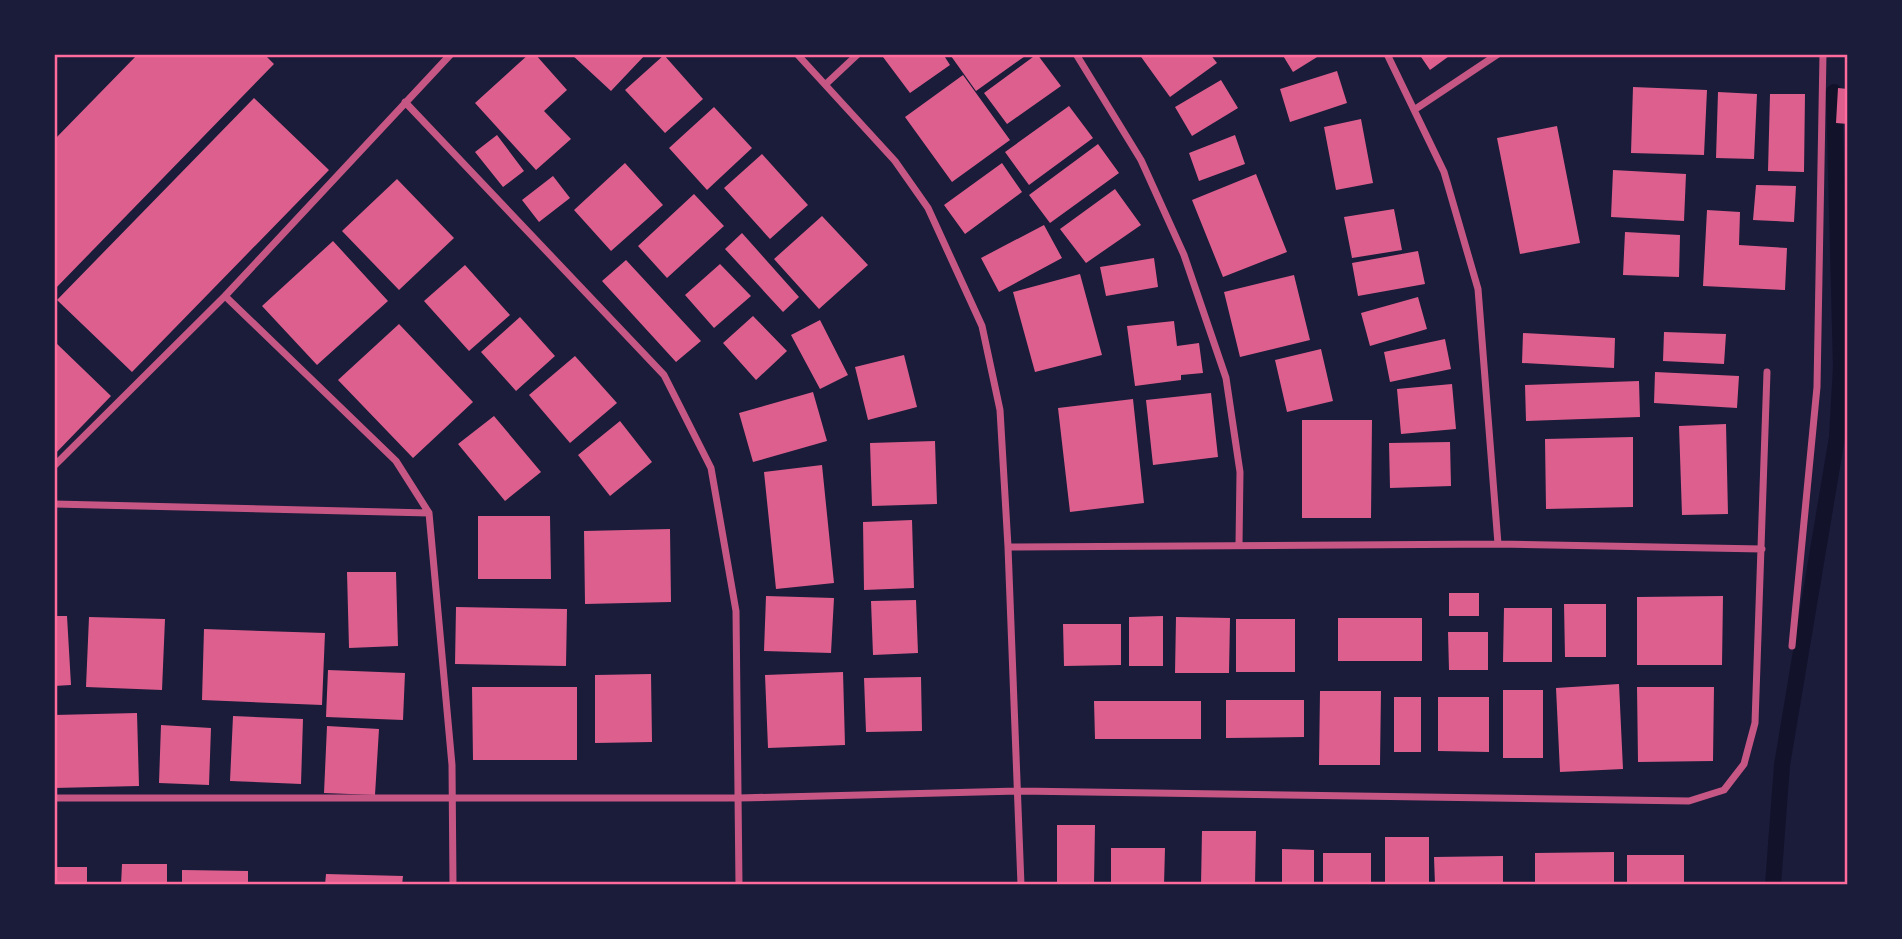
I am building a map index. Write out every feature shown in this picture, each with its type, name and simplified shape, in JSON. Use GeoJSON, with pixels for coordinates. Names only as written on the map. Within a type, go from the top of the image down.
{"type":"FeatureCollection","features":[{"type":"Feature","properties":{"kind":"street"},"geometry":{"type":"LineString","coordinates":[[54,466],[225,296],[451,54]]}},
{"type":"Feature","properties":{"kind":"street"},"geometry":{"type":"LineString","coordinates":[[797,54],[895,161],[928,208],[982,326],[1000,410],[1019,791],[1021,885]]}},
{"type":"Feature","properties":{"kind":"street"},"geometry":{"type":"LineString","coordinates":[[826,84],[858,54]]}},
{"type":"Feature","properties":{"kind":"street"},"geometry":{"type":"LineString","coordinates":[[1076,54],[1141,160],[1184,255],[1226,378],[1240,472],[1239,545]]}},
{"type":"Feature","properties":{"kind":"street"},"geometry":{"type":"LineString","coordinates":[[1387,54],[1444,172],[1478,289],[1498,544]]}},
{"type":"Feature","properties":{"kind":"street"},"geometry":{"type":"LineString","coordinates":[[1414,110],[1498,54]]}},
{"type":"Feature","properties":{"kind":"street"},"geometry":{"type":"LineString","coordinates":[[1792,646],[1818,362],[1823,54]]}},
{"type":"Feature","properties":{"kind":"street"},"geometry":{"type":"LineString","coordinates":[[405,102],[664,375],[711,468],[736,611],[739,885]]}},
{"type":"Feature","properties":{"kind":"street"},"geometry":{"type":"LineString","coordinates":[[225,296],[396,461],[429,513],[452,765],[453,885]]}},
{"type":"Feature","properties":{"kind":"street"},"geometry":{"type":"LineString","coordinates":[[54,798],[739,798],[1019,791],[1689,801],[1724,790],[1744,764],[1755,723],[1767,372]]}},
{"type":"Feature","properties":{"kind":"street"},"geometry":{"type":"LineString","coordinates":[[54,504],[429,513]]}},
{"type":"Feature","properties":{"kind":"street"},"geometry":{"type":"LineString","coordinates":[[1008,547],[1498,544],[1762,549]]}},
{"type":"Feature","properties":{"kind":"building"},"geometry":{"type":"Polygon","coordinates":[[[138,54],[264,54],[274,64],[54,290],[54,140],[138,54]]]}},
{"type":"Feature","properties":{"kind":"building"},"geometry":{"type":"Polygon","coordinates":[[[529,54],[535,54],[567,90],[544,111],[571,139],[536,170],[475,103],[529,54]]]}},
{"type":"Feature","properties":{"kind":"building"},"geometry":{"type":"Polygon","coordinates":[[[571,54],[646,54],[611,91],[571,54]]]}},
{"type":"Feature","properties":{"kind":"building"},"geometry":{"type":"Polygon","coordinates":[[[887,54],[943,54],[950,65],[910,93],[883,57],[887,54]]]}},
{"type":"Feature","properties":{"kind":"building"},"geometry":{"type":"Polygon","coordinates":[[[1028,54],[976,91],[951,56],[1028,54]]]}},
{"type":"Feature","properties":{"kind":"building"},"geometry":{"type":"Polygon","coordinates":[[[1037,54],[1061,86],[1007,124],[984,93],[1037,54]]]}},
{"type":"Feature","properties":{"kind":"building"},"geometry":{"type":"Polygon","coordinates":[[[1139,54],[1210,54],[1217,63],[1170,97],[1139,54]]]}},
{"type":"Feature","properties":{"kind":"building"},"geometry":{"type":"Polygon","coordinates":[[[1282,54],[1322,54],[1293,72],[1282,54]]]}},
{"type":"Feature","properties":{"kind":"building"},"geometry":{"type":"Polygon","coordinates":[[[1419,54],[1452,54],[1430,70],[1419,54]]]}},
{"type":"Feature","properties":{"kind":"building"},"geometry":{"type":"Polygon","coordinates":[[[664,55],[703,99],[665,133],[625,90],[664,55]]]}},
{"type":"Feature","properties":{"kind":"building"},"geometry":{"type":"Polygon","coordinates":[[[1337,71],[1347,103],[1290,122],[1280,89],[1337,71]]]}},
{"type":"Feature","properties":{"kind":"building"},"geometry":{"type":"Polygon","coordinates":[[[963,75],[1010,140],[952,182],[905,117],[963,75]]]}},
{"type":"Feature","properties":{"kind":"building"},"geometry":{"type":"Polygon","coordinates":[[[1221,80],[1238,108],[1192,136],[1175,107],[1221,80]]]}},
{"type":"Feature","properties":{"kind":"building"},"geometry":{"type":"Polygon","coordinates":[[[1633,87],[1707,90],[1704,155],[1631,153],[1633,87]]]}},
{"type":"Feature","properties":{"kind":"building"},"geometry":{"type":"Polygon","coordinates":[[[1838,88],[1848,89],[1848,124],[1836,123],[1838,88]]]}},
{"type":"Feature","properties":{"kind":"building"},"geometry":{"type":"Polygon","coordinates":[[[1718,92],[1757,94],[1754,159],[1716,158],[1718,92]]]}},
{"type":"Feature","properties":{"kind":"building"},"geometry":{"type":"Polygon","coordinates":[[[1770,94],[1805,94],[1804,172],[1768,171],[1770,94]]]}},
{"type":"Feature","properties":{"kind":"building"},"geometry":{"type":"Polygon","coordinates":[[[254,98],[329,170],[132,372],[57,300],[254,98]]]}},
{"type":"Feature","properties":{"kind":"building"},"geometry":{"type":"Polygon","coordinates":[[[1069,106],[1093,138],[1029,185],[1005,152],[1069,106]]]}},
{"type":"Feature","properties":{"kind":"building"},"geometry":{"type":"Polygon","coordinates":[[[714,107],[752,148],[707,190],[669,148],[714,107]]]}},
{"type":"Feature","properties":{"kind":"building"},"geometry":{"type":"Polygon","coordinates":[[[1361,119],[1373,183],[1336,190],[1324,127],[1361,119]]]}},
{"type":"Feature","properties":{"kind":"building"},"geometry":{"type":"Polygon","coordinates":[[[1557,126],[1580,243],[1520,254],[1497,138],[1557,126]]]}},
{"type":"Feature","properties":{"kind":"building"},"geometry":{"type":"Polygon","coordinates":[[[497,135],[524,171],[503,187],[475,152],[497,135]]]}},
{"type":"Feature","properties":{"kind":"building"},"geometry":{"type":"Polygon","coordinates":[[[1235,135],[1245,164],[1199,181],[1189,153],[1235,135]]]}},
{"type":"Feature","properties":{"kind":"building"},"geometry":{"type":"Polygon","coordinates":[[[1098,144],[1119,173],[1050,223],[1029,195],[1098,144]]]}},
{"type":"Feature","properties":{"kind":"building"},"geometry":{"type":"Polygon","coordinates":[[[762,154],[808,205],[770,239],[724,188],[762,154]]]}},
{"type":"Feature","properties":{"kind":"building"},"geometry":{"type":"Polygon","coordinates":[[[625,163],[663,205],[611,251],[574,210],[625,163]]]}},
{"type":"Feature","properties":{"kind":"building"},"geometry":{"type":"Polygon","coordinates":[[[1002,163],[1022,192],[965,234],[944,205],[1002,163]]]}},
{"type":"Feature","properties":{"kind":"building"},"geometry":{"type":"Polygon","coordinates":[[[1613,170],[1686,174],[1684,221],[1611,217],[1613,170]]]}},
{"type":"Feature","properties":{"kind":"building"},"geometry":{"type":"Polygon","coordinates":[[[1256,174],[1287,252],[1223,277],[1192,200],[1256,174]]]}},
{"type":"Feature","properties":{"kind":"building"},"geometry":{"type":"Polygon","coordinates":[[[553,176],[570,198],[539,222],[522,200],[553,176]]]}},
{"type":"Feature","properties":{"kind":"building"},"geometry":{"type":"Polygon","coordinates":[[[397,179],[454,238],[399,290],[342,231],[397,179]]]}},
{"type":"Feature","properties":{"kind":"building"},"geometry":{"type":"Polygon","coordinates":[[[1756,185],[1796,186],[1794,222],[1753,220],[1756,185]]]}},
{"type":"Feature","properties":{"kind":"building"},"geometry":{"type":"Polygon","coordinates":[[[1115,189],[1141,225],[1086,263],[1060,229],[1115,189]]]}},
{"type":"Feature","properties":{"kind":"building"},"geometry":{"type":"Polygon","coordinates":[[[694,194],[724,226],[667,278],[638,246],[694,194]]]}},
{"type":"Feature","properties":{"kind":"building"},"geometry":{"type":"Polygon","coordinates":[[[1394,209],[1402,250],[1352,258],[1344,217],[1394,209]]]}},
{"type":"Feature","properties":{"kind":"building"},"geometry":{"type":"Polygon","coordinates":[[[1707,210],[1740,212],[1739,245],[1787,248],[1785,290],[1703,286],[1707,210]]]}},
{"type":"Feature","properties":{"kind":"building"},"geometry":{"type":"Polygon","coordinates":[[[822,216],[868,265],[819,309],[774,259],[822,216]]]}},
{"type":"Feature","properties":{"kind":"building"},"geometry":{"type":"Polygon","coordinates":[[[1044,225],[1062,258],[999,292],[981,258],[1044,225]]]}},
{"type":"Feature","properties":{"kind":"building"},"geometry":{"type":"Polygon","coordinates":[[[1625,232],[1680,235],[1679,277],[1623,275],[1625,232]]]}},
{"type":"Feature","properties":{"kind":"building"},"geometry":{"type":"Polygon","coordinates":[[[742,233],[799,297],[783,312],[725,249],[742,233]]]}},
{"type":"Feature","properties":{"kind":"building"},"geometry":{"type":"Polygon","coordinates":[[[333,241],[388,301],[317,365],[262,306],[333,241]]]}},
{"type":"Feature","properties":{"kind":"building"},"geometry":{"type":"Polygon","coordinates":[[[1418,251],[1425,284],[1358,296],[1352,263],[1418,251]]]}},
{"type":"Feature","properties":{"kind":"building"},"geometry":{"type":"Polygon","coordinates":[[[1154,258],[1158,287],[1106,296],[1100,267],[1154,258]]]}},
{"type":"Feature","properties":{"kind":"building"},"geometry":{"type":"Polygon","coordinates":[[[626,260],[701,341],[676,362],[602,281],[626,260]]]}},
{"type":"Feature","properties":{"kind":"building"},"geometry":{"type":"Polygon","coordinates":[[[720,264],[751,296],[714,328],[685,295],[720,264]]]}},
{"type":"Feature","properties":{"kind":"building"},"geometry":{"type":"Polygon","coordinates":[[[465,265],[510,315],[469,351],[424,301],[465,265]]]}},
{"type":"Feature","properties":{"kind":"building"},"geometry":{"type":"Polygon","coordinates":[[[1080,274],[1102,355],[1035,372],[1013,292],[1080,274]]]}},
{"type":"Feature","properties":{"kind":"building"},"geometry":{"type":"Polygon","coordinates":[[[1294,275],[1310,340],[1240,357],[1224,292],[1294,275]]]}},
{"type":"Feature","properties":{"kind":"building"},"geometry":{"type":"Polygon","coordinates":[[[1418,297],[1427,329],[1370,346],[1361,313],[1418,297]]]}},
{"type":"Feature","properties":{"kind":"building"},"geometry":{"type":"Polygon","coordinates":[[[753,316],[787,351],[756,380],[723,343],[753,316]]]}},
{"type":"Feature","properties":{"kind":"building"},"geometry":{"type":"Polygon","coordinates":[[[520,317],[555,356],[516,391],[481,352],[520,317]]]}},
{"type":"Feature","properties":{"kind":"building"},"geometry":{"type":"Polygon","coordinates":[[[820,320],[848,375],[820,389],[791,335],[820,320]]]}},
{"type":"Feature","properties":{"kind":"building"},"geometry":{"type":"Polygon","coordinates":[[[1174,321],[1177,346],[1199,343],[1203,373],[1181,375],[1181,380],[1135,386],[1127,326],[1174,321]]]}},
{"type":"Feature","properties":{"kind":"building"},"geometry":{"type":"Polygon","coordinates":[[[399,324],[473,402],[413,458],[338,380],[399,324]]]}},
{"type":"Feature","properties":{"kind":"building"},"geometry":{"type":"Polygon","coordinates":[[[1664,332],[1726,334],[1724,364],[1663,361],[1664,332]]]}},
{"type":"Feature","properties":{"kind":"building"},"geometry":{"type":"Polygon","coordinates":[[[1523,333],[1615,338],[1614,368],[1522,363],[1523,333]]]}},
{"type":"Feature","properties":{"kind":"building"},"geometry":{"type":"Polygon","coordinates":[[[1445,339],[1451,369],[1390,382],[1384,352],[1445,339]]]}},
{"type":"Feature","properties":{"kind":"building"},"geometry":{"type":"Polygon","coordinates":[[[54,341],[111,396],[54,455],[54,341]]]}},
{"type":"Feature","properties":{"kind":"building"},"geometry":{"type":"Polygon","coordinates":[[[1321,349],[1333,401],[1287,412],[1275,360],[1321,349]]]}},
{"type":"Feature","properties":{"kind":"building"},"geometry":{"type":"Polygon","coordinates":[[[904,355],[917,407],[868,420],[855,367],[904,355]]]}},
{"type":"Feature","properties":{"kind":"building"},"geometry":{"type":"Polygon","coordinates":[[[575,356],[617,403],[570,443],[529,395],[575,356]]]}},
{"type":"Feature","properties":{"kind":"building"},"geometry":{"type":"Polygon","coordinates":[[[1655,372],[1739,376],[1737,408],[1654,403],[1655,372]]]}},
{"type":"Feature","properties":{"kind":"building"},"geometry":{"type":"Polygon","coordinates":[[[1639,381],[1640,417],[1526,421],[1525,385],[1639,381]]]}},
{"type":"Feature","properties":{"kind":"building"},"geometry":{"type":"Polygon","coordinates":[[[1452,384],[1456,429],[1401,434],[1397,389],[1452,384]]]}},
{"type":"Feature","properties":{"kind":"building"},"geometry":{"type":"Polygon","coordinates":[[[813,392],[827,441],[753,462],[739,413],[813,392]]]}},
{"type":"Feature","properties":{"kind":"building"},"geometry":{"type":"Polygon","coordinates":[[[1211,393],[1218,457],[1153,465],[1146,400],[1211,393]]]}},
{"type":"Feature","properties":{"kind":"building"},"geometry":{"type":"Polygon","coordinates":[[[1133,399],[1144,503],[1070,512],[1058,408],[1133,399]]]}},
{"type":"Feature","properties":{"kind":"building"},"geometry":{"type":"Polygon","coordinates":[[[494,416],[541,472],[505,501],[458,444],[494,416]]]}},
{"type":"Feature","properties":{"kind":"building"},"geometry":{"type":"Polygon","coordinates":[[[1302,420],[1372,420],[1371,518],[1302,518],[1302,420]]]}},
{"type":"Feature","properties":{"kind":"building"},"geometry":{"type":"Polygon","coordinates":[[[620,421],[652,462],[610,496],[578,455],[620,421]]]}},
{"type":"Feature","properties":{"kind":"building"},"geometry":{"type":"Polygon","coordinates":[[[1726,424],[1728,514],[1682,515],[1679,426],[1726,424]]]}},
{"type":"Feature","properties":{"kind":"building"},"geometry":{"type":"Polygon","coordinates":[[[1633,437],[1633,507],[1546,509],[1545,439],[1633,437]]]}},
{"type":"Feature","properties":{"kind":"building"},"geometry":{"type":"Polygon","coordinates":[[[935,441],[937,504],[872,506],[870,443],[935,441]]]}},
{"type":"Feature","properties":{"kind":"building"},"geometry":{"type":"Polygon","coordinates":[[[1450,442],[1451,486],[1390,488],[1389,443],[1450,442]]]}},
{"type":"Feature","properties":{"kind":"building"},"geometry":{"type":"Polygon","coordinates":[[[822,465],[834,583],[776,589],[764,472],[822,465]]]}},
{"type":"Feature","properties":{"kind":"building"},"geometry":{"type":"Polygon","coordinates":[[[478,516],[550,516],[551,579],[478,579],[478,516]]]}},
{"type":"Feature","properties":{"kind":"building"},"geometry":{"type":"Polygon","coordinates":[[[912,520],[914,588],[864,590],[863,522],[912,520]]]}},
{"type":"Feature","properties":{"kind":"building"},"geometry":{"type":"Polygon","coordinates":[[[670,529],[671,602],[585,604],[584,531],[670,529]]]}},
{"type":"Feature","properties":{"kind":"building"},"geometry":{"type":"Polygon","coordinates":[[[347,572],[396,572],[398,646],[349,648],[347,572]]]}},
{"type":"Feature","properties":{"kind":"building"},"geometry":{"type":"Polygon","coordinates":[[[1449,593],[1479,593],[1479,616],[1449,616],[1449,593]]]}},
{"type":"Feature","properties":{"kind":"building"},"geometry":{"type":"Polygon","coordinates":[[[766,596],[834,598],[831,653],[764,651],[766,596]]]}},
{"type":"Feature","properties":{"kind":"building"},"geometry":{"type":"Polygon","coordinates":[[[1723,596],[1722,665],[1637,665],[1637,597],[1723,596]]]}},
{"type":"Feature","properties":{"kind":"building"},"geometry":{"type":"Polygon","coordinates":[[[916,600],[918,653],[873,655],[871,601],[916,600]]]}},
{"type":"Feature","properties":{"kind":"building"},"geometry":{"type":"Polygon","coordinates":[[[1564,604],[1606,604],[1606,657],[1565,657],[1564,604]]]}},
{"type":"Feature","properties":{"kind":"building"},"geometry":{"type":"Polygon","coordinates":[[[456,607],[567,609],[566,666],[455,664],[456,607]]]}},
{"type":"Feature","properties":{"kind":"building"},"geometry":{"type":"Polygon","coordinates":[[[1504,608],[1552,608],[1552,662],[1503,662],[1504,608]]]}},
{"type":"Feature","properties":{"kind":"building"},"geometry":{"type":"Polygon","coordinates":[[[54,616],[67,616],[71,685],[54,686],[54,616]]]}},
{"type":"Feature","properties":{"kind":"building"},"geometry":{"type":"Polygon","coordinates":[[[1163,616],[1163,666],[1129,666],[1129,617],[1163,616]]]}},
{"type":"Feature","properties":{"kind":"building"},"geometry":{"type":"Polygon","coordinates":[[[89,617],[165,619],[162,690],[86,687],[89,617]]]}},
{"type":"Feature","properties":{"kind":"building"},"geometry":{"type":"Polygon","coordinates":[[[1176,617],[1230,618],[1229,673],[1175,673],[1176,617]]]}},
{"type":"Feature","properties":{"kind":"building"},"geometry":{"type":"Polygon","coordinates":[[[1338,618],[1422,618],[1422,661],[1338,661],[1338,618]]]}},
{"type":"Feature","properties":{"kind":"building"},"geometry":{"type":"Polygon","coordinates":[[[1236,619],[1295,619],[1295,672],[1236,672],[1236,619]]]}},
{"type":"Feature","properties":{"kind":"building"},"geometry":{"type":"Polygon","coordinates":[[[1063,624],[1121,624],[1121,665],[1064,666],[1063,624]]]}},
{"type":"Feature","properties":{"kind":"building"},"geometry":{"type":"Polygon","coordinates":[[[204,629],[325,633],[322,705],[202,700],[204,629]]]}},
{"type":"Feature","properties":{"kind":"building"},"geometry":{"type":"Polygon","coordinates":[[[1448,632],[1488,632],[1488,670],[1449,670],[1448,632]]]}},
{"type":"Feature","properties":{"kind":"building"},"geometry":{"type":"Polygon","coordinates":[[[328,670],[405,673],[403,720],[326,717],[328,670]]]}},
{"type":"Feature","properties":{"kind":"building"},"geometry":{"type":"Polygon","coordinates":[[[843,672],[845,745],[768,748],[765,675],[843,672]]]}},
{"type":"Feature","properties":{"kind":"building"},"geometry":{"type":"Polygon","coordinates":[[[651,674],[652,742],[595,743],[595,675],[651,674]]]}},
{"type":"Feature","properties":{"kind":"building"},"geometry":{"type":"Polygon","coordinates":[[[921,677],[922,731],[866,732],[864,678],[921,677]]]}},
{"type":"Feature","properties":{"kind":"building"},"geometry":{"type":"Polygon","coordinates":[[[1619,684],[1623,769],[1560,772],[1556,688],[1619,684]]]}},
{"type":"Feature","properties":{"kind":"building"},"geometry":{"type":"Polygon","coordinates":[[[472,687],[577,687],[577,760],[473,760],[472,687]]]}},
{"type":"Feature","properties":{"kind":"building"},"geometry":{"type":"Polygon","coordinates":[[[1637,687],[1714,687],[1713,761],[1638,762],[1637,687]]]}},
{"type":"Feature","properties":{"kind":"building"},"geometry":{"type":"Polygon","coordinates":[[[1503,690],[1543,690],[1543,758],[1503,758],[1503,690]]]}},
{"type":"Feature","properties":{"kind":"building"},"geometry":{"type":"Polygon","coordinates":[[[1320,691],[1381,691],[1380,765],[1319,765],[1320,691]]]}},
{"type":"Feature","properties":{"kind":"building"},"geometry":{"type":"Polygon","coordinates":[[[1394,697],[1421,697],[1421,752],[1394,752],[1394,697]]]}},
{"type":"Feature","properties":{"kind":"building"},"geometry":{"type":"Polygon","coordinates":[[[1438,697],[1489,697],[1489,752],[1438,751],[1438,697]]]}},
{"type":"Feature","properties":{"kind":"building"},"geometry":{"type":"Polygon","coordinates":[[[1226,700],[1304,700],[1304,737],[1226,738],[1226,700]]]}},
{"type":"Feature","properties":{"kind":"building"},"geometry":{"type":"Polygon","coordinates":[[[1094,701],[1201,701],[1201,739],[1095,739],[1094,701]]]}},
{"type":"Feature","properties":{"kind":"building"},"geometry":{"type":"Polygon","coordinates":[[[137,713],[139,786],[54,788],[54,715],[137,713]]]}},
{"type":"Feature","properties":{"kind":"building"},"geometry":{"type":"Polygon","coordinates":[[[233,716],[303,719],[301,784],[230,781],[233,716]]]}},
{"type":"Feature","properties":{"kind":"building"},"geometry":{"type":"Polygon","coordinates":[[[161,725],[211,728],[209,785],[159,783],[161,725]]]}},
{"type":"Feature","properties":{"kind":"building"},"geometry":{"type":"Polygon","coordinates":[[[327,726],[379,729],[375,795],[324,793],[327,726]]]}},
{"type":"Feature","properties":{"kind":"building"},"geometry":{"type":"Polygon","coordinates":[[[1057,825],[1095,825],[1094,885],[1057,885],[1057,825]]]}},
{"type":"Feature","properties":{"kind":"building"},"geometry":{"type":"Polygon","coordinates":[[[1202,831],[1256,831],[1255,885],[1201,885],[1202,831]]]}},
{"type":"Feature","properties":{"kind":"building"},"geometry":{"type":"Polygon","coordinates":[[[1385,837],[1429,837],[1429,885],[1385,885],[1385,837]]]}},
{"type":"Feature","properties":{"kind":"building"},"geometry":{"type":"Polygon","coordinates":[[[1111,848],[1165,848],[1164,885],[1111,885],[1111,848]]]}},
{"type":"Feature","properties":{"kind":"building"},"geometry":{"type":"Polygon","coordinates":[[[1282,849],[1314,850],[1314,885],[1282,885],[1282,849]]]}},
{"type":"Feature","properties":{"kind":"building"},"geometry":{"type":"Polygon","coordinates":[[[1614,852],[1614,885],[1535,885],[1535,853],[1614,852]]]}},
{"type":"Feature","properties":{"kind":"building"},"geometry":{"type":"Polygon","coordinates":[[[1323,853],[1371,853],[1371,885],[1323,885],[1323,853]]]}},
{"type":"Feature","properties":{"kind":"building"},"geometry":{"type":"Polygon","coordinates":[[[1627,855],[1684,855],[1684,885],[1627,885],[1627,855]]]}},
{"type":"Feature","properties":{"kind":"building"},"geometry":{"type":"Polygon","coordinates":[[[1503,856],[1503,885],[1435,885],[1434,857],[1503,856]]]}},
{"type":"Feature","properties":{"kind":"building"},"geometry":{"type":"Polygon","coordinates":[[[122,864],[167,864],[167,885],[121,885],[122,864]]]}},
{"type":"Feature","properties":{"kind":"building"},"geometry":{"type":"Polygon","coordinates":[[[54,867],[87,867],[87,885],[54,885],[54,867]]]}},
{"type":"Feature","properties":{"kind":"building"},"geometry":{"type":"Polygon","coordinates":[[[182,870],[248,871],[248,885],[182,885],[182,870]]]}},
{"type":"Feature","properties":{"kind":"building"},"geometry":{"type":"Polygon","coordinates":[[[326,874],[403,876],[402,885],[325,885],[326,874]]]}},
{"type":"Feature","properties":{"kind":"waterway"},"geometry":{"type":"LineString","coordinates":[[1773,885],[1782,765],[1837,437],[1841,367],[1834,92]]}}]}
